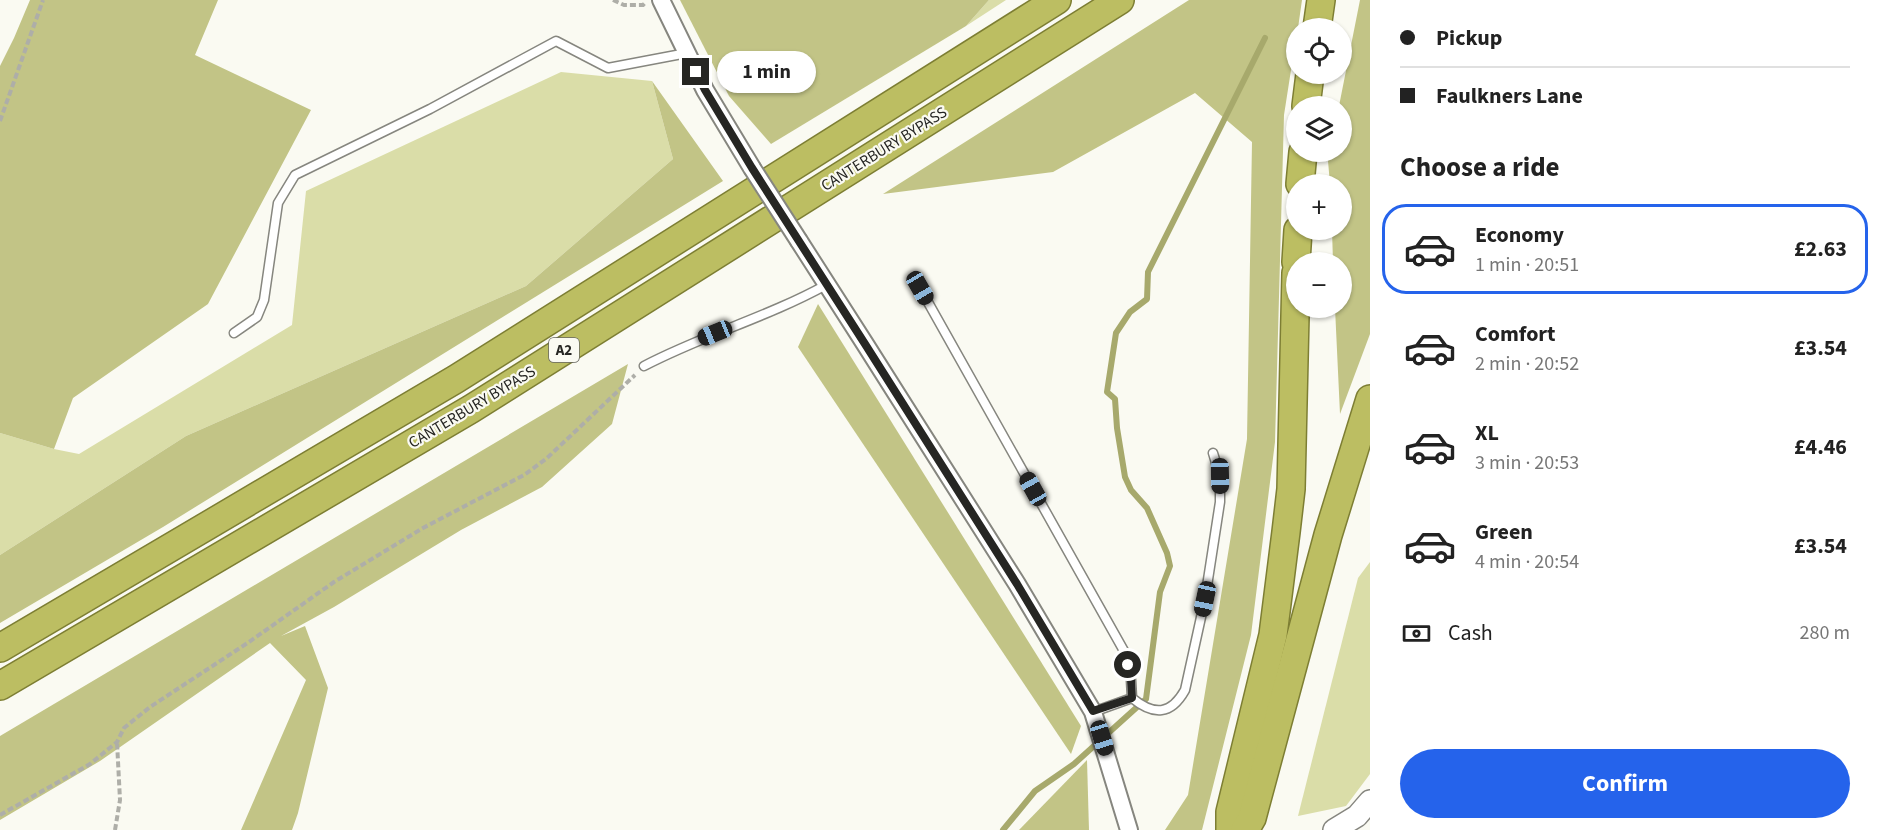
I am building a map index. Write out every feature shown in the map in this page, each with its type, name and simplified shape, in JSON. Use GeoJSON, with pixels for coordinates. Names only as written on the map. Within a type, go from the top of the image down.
{"type":"FeatureCollection","features":[{"type":"Feature","properties":{"kind":"highway","name":"CANTERBURY BYPASS"},"geometry":{"type":"LineString","coordinates":[[0,648],[456,379],[1057,0]]}},
{"type":"Feature","properties":{"kind":"highway","name":"CANTERBURY BYPASS"},"geometry":{"type":"LineString","coordinates":[[0,686],[471,409],[1120,0]]}},
{"type":"Feature","properties":{"kind":"highway"},"geometry":{"type":"LineString","coordinates":[[1318,18],[1321,0]]}},
{"type":"Feature","properties":{"kind":"highway"},"geometry":{"type":"LineString","coordinates":[[1230,830],[1230,812],[1273,635],[1291,478],[1295,318]]}},
{"type":"Feature","properties":{"kind":"highway"},"geometry":{"type":"LineString","coordinates":[[1245,830],[1252,818],[1328,535],[1370,399]]}},
{"type":"Feature","properties":{"kind":"street"},"geometry":{"type":"LineString","coordinates":[[661,0],[705,90],[752,168],[1017,584],[1096,718],[1129,830]]}},
{"type":"Feature","properties":{"kind":"street"},"geometry":{"type":"LineString","coordinates":[[1334,830],[1357,816],[1370,801]]}},
{"type":"Feature","properties":{"kind":"lane"},"geometry":{"type":"LineString","coordinates":[[234,333],[257,317],[264,300],[278,203],[295,175],[429,109],[556,41],[608,68],[687,53]]}},
{"type":"Feature","properties":{"kind":"lane"},"geometry":{"type":"LineString","coordinates":[[644,366],[678,348],[797,301],[826,285]]}},
{"type":"Feature","properties":{"kind":"lane"},"geometry":{"type":"LineString","coordinates":[[920,288],[1124,651],[1133,699],[1150,710],[1161,711],[1169,708],[1179,702],[1185,690],[1205,599],[1220,502],[1220,476],[1213,453]]}},
{"type":"Feature","properties":{"kind":"lane"},"geometry":{"type":"LineString","coordinates":[[1096,718],[1133,699]]}},
{"type":"Feature","properties":{"kind":"path"},"geometry":{"type":"LineString","coordinates":[[0,121],[43,0]]}},
{"type":"Feature","properties":{"kind":"path"},"geometry":{"type":"LineString","coordinates":[[613,0],[624,5],[643,5],[648,0]]}},
{"type":"Feature","properties":{"kind":"path"},"geometry":{"type":"LineString","coordinates":[[0,815],[90,764],[117,742],[124,728],[150,707],[249,642],[334,582],[423,528],[524,476],[546,459],[644,366]]}},
{"type":"Feature","properties":{"kind":"path"},"geometry":{"type":"LineString","coordinates":[[115,830],[120,800],[117,742]]}},
{"type":"Feature","properties":{"kind":"green space"},"geometry":{"type":"Polygon","coordinates":[[[30,0],[218,0],[195,55],[311,110],[208,304],[73,398],[54,449],[0,433],[0,66],[30,0]]]}},
{"type":"Feature","properties":{"kind":"green space"},"geometry":{"type":"Polygon","coordinates":[[[680,0],[989,0],[966,26],[771,144],[729,96],[680,0]]]}},
{"type":"Feature","properties":{"kind":"green space"},"geometry":{"type":"Polygon","coordinates":[[[989,0],[1006,0],[966,26],[989,0]]]}},
{"type":"Feature","properties":{"kind":"green space"},"geometry":{"type":"Polygon","coordinates":[[[1189,0],[1302,0],[1299,18],[1286,18],[1286,84],[1289,84],[1284,115],[1275,442],[1251,635],[1202,830],[1165,830],[1188,795],[1247,439],[1252,142],[1195,93],[1053,172],[883,194],[1189,0]]]}},
{"type":"Feature","properties":{"kind":"green space"},"geometry":{"type":"Polygon","coordinates":[[[1360,0],[1370,0],[1370,334],[1340,414],[1335,318],[1352,318],[1352,252],[1333,252],[1332,240],[1352,240],[1352,174],[1329,174],[1328,162],[1352,162],[1352,96],[1341,96],[1343,84],[1352,84],[1352,40],[1360,0]]]}},
{"type":"Feature","properties":{"kind":"green space"},"geometry":{"type":"Polygon","coordinates":[[[561,72],[652,81],[673,159],[526,286],[186,436],[0,555],[0,433],[79,454],[292,325],[306,191],[561,72]]]}},
{"type":"Feature","properties":{"kind":"green space"},"geometry":{"type":"Polygon","coordinates":[[[652,81],[723,181],[163,527],[0,623],[0,555],[186,436],[526,286],[673,159],[652,81]]]}},
{"type":"Feature","properties":{"kind":"green space"},"geometry":{"type":"Polygon","coordinates":[[[818,304],[1081,726],[1071,754],[798,347],[818,304]]]}},
{"type":"Feature","properties":{"kind":"green space"},"geometry":{"type":"Polygon","coordinates":[[[628,364],[612,424],[542,487],[461,530],[334,607],[281,636],[305,626],[328,688],[292,830],[241,830],[306,680],[270,643],[100,761],[0,820],[0,736],[628,364]]]}},
{"type":"Feature","properties":{"kind":"green space"},"geometry":{"type":"Polygon","coordinates":[[[1370,562],[1370,774],[1346,806],[1298,816],[1358,578],[1370,562]]]}},
{"type":"Feature","properties":{"kind":"green space"},"geometry":{"type":"Polygon","coordinates":[[[1087,760],[1089,830],[1019,830],[1087,760]]]}},
{"type":"Feature","properties":{"kind":"waterway"},"geometry":{"type":"LineString","coordinates":[[1003,830],[1035,791],[1074,764],[1146,699],[1160,592],[1170,566],[1167,553],[1147,508],[1131,490],[1125,477],[1115,399],[1107,392],[1116,333],[1130,312],[1147,299],[1148,272],[1265,38]]}},
{"type":"Feature","properties":{"kind":"route"},"geometry":{"type":"LineString","coordinates":[[696,72],[752,168],[1017,584],[1093,711],[1132,698],[1128,665]]}}]}
